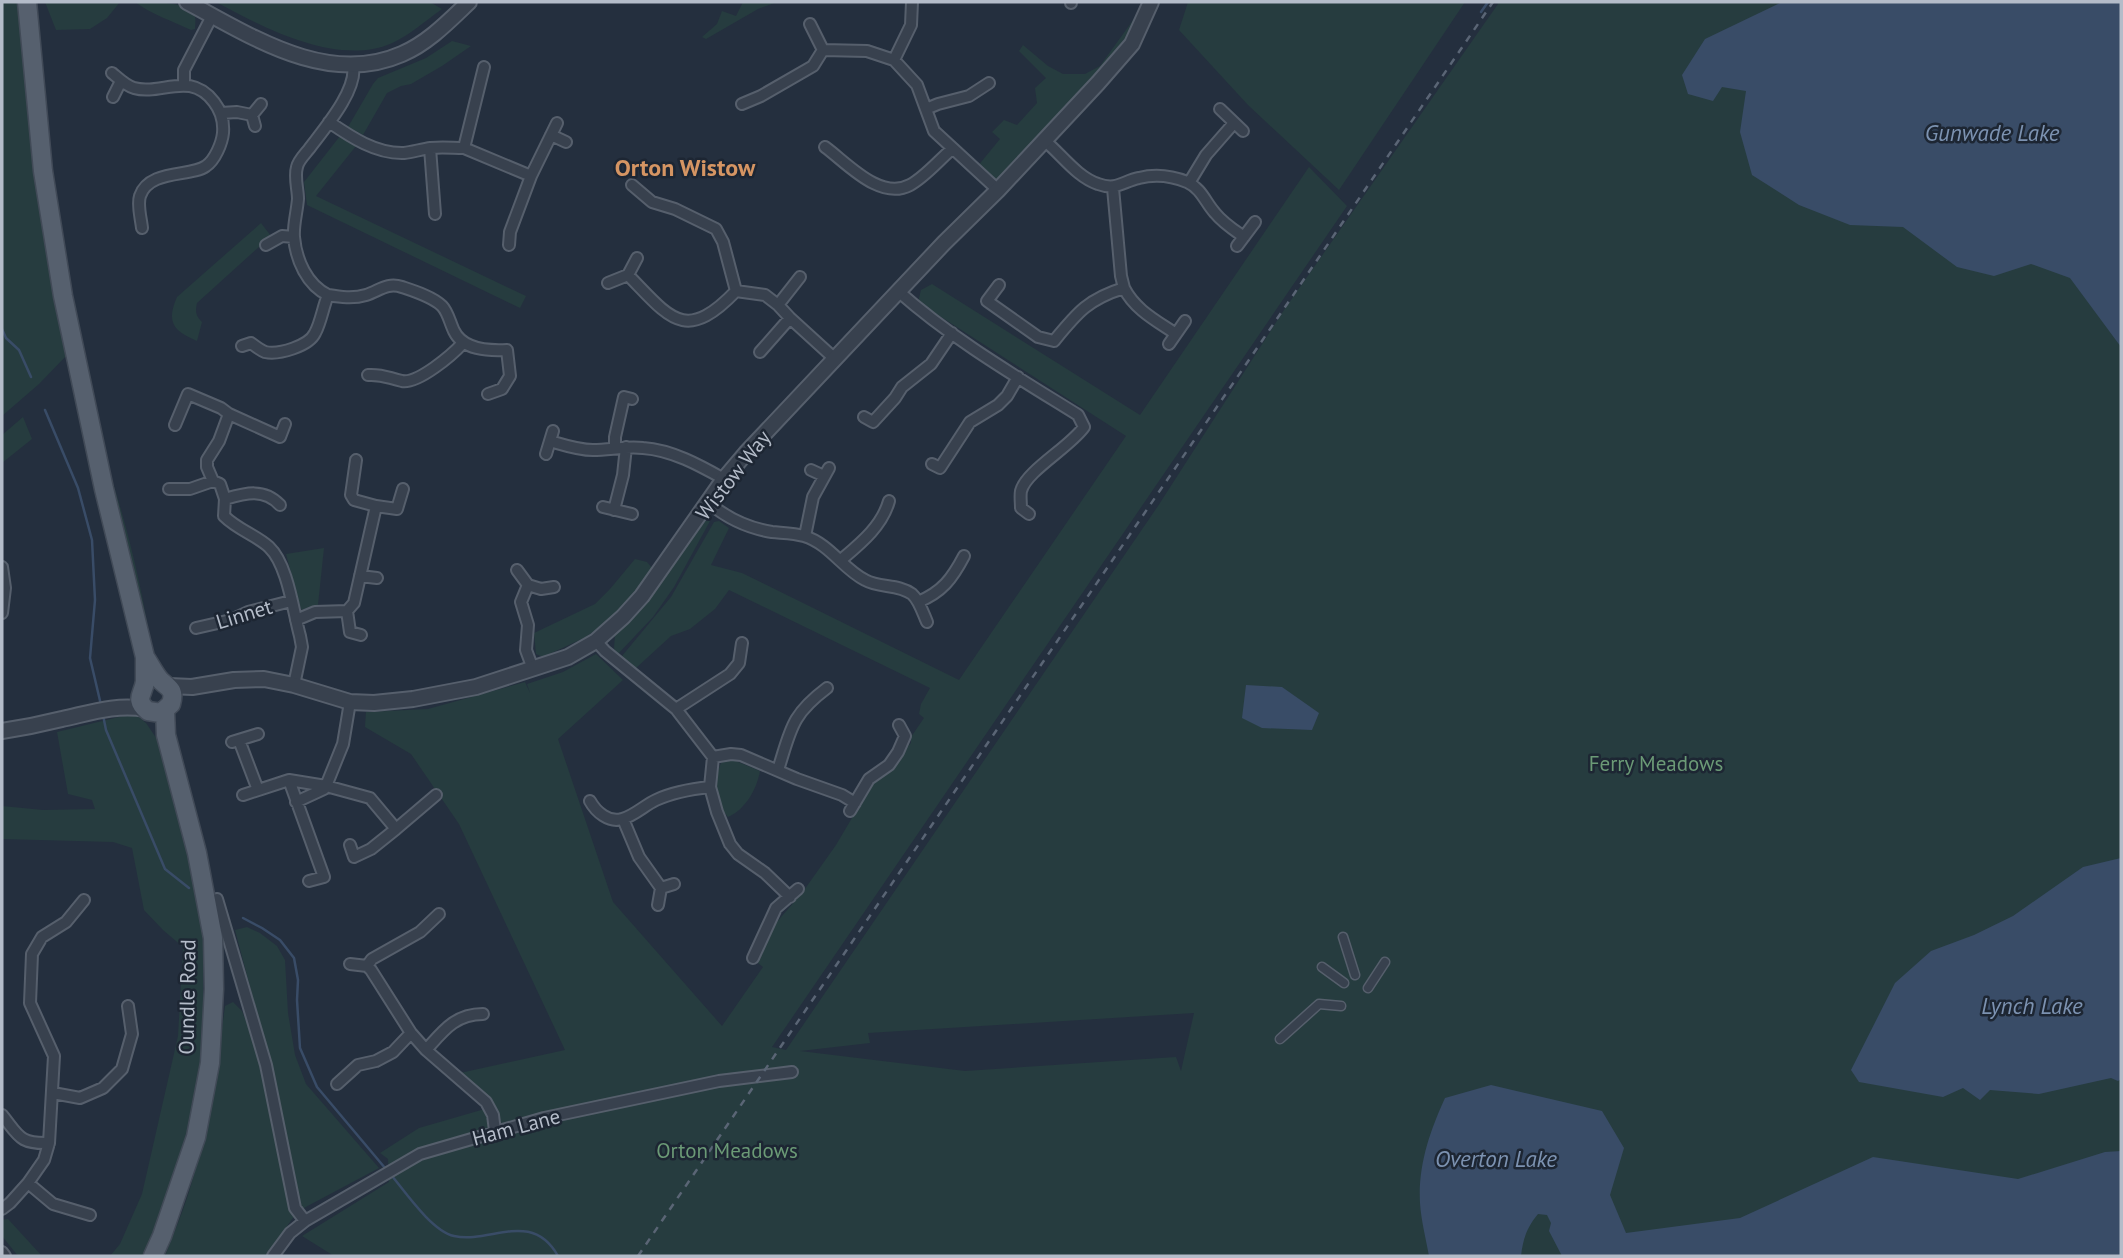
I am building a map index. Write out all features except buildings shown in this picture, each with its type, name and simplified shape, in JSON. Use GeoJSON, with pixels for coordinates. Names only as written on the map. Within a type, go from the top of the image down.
{"type":"FeatureCollection","features":[{"type":"Feature","properties":{"kind":"main road","name":"Oundle Road"},"geometry":{"type":"LineString","coordinates":[[27,3],[43,171],[63,296],[104,489],[145,657],[197,853],[215,899],[210,1063],[197,1137],[153,1256]]}},
{"type":"Feature","properties":{"kind":"street"},"geometry":{"type":"LineString","coordinates":[[187,2],[292,55],[326,63],[353,65],[378,62],[416,47],[469,2]]}},
{"type":"Feature","properties":{"kind":"street"},"geometry":{"type":"LineString","coordinates":[[894,60],[911,25],[912,2]]}},
{"type":"Feature","properties":{"kind":"street","name":"Wistow Way"},"geometry":{"type":"LineString","coordinates":[[2,731],[104,709],[132,707],[192,687],[234,680],[264,679],[351,702],[374,704],[413,699],[476,687],[533,669],[568,657],[596,641],[642,596],[746,453],[944,243],[998,191],[1132,44],[1151,2]]}},
{"type":"Feature","properties":{"kind":"street"},"geometry":{"type":"LineString","coordinates":[[184,85],[184,70],[212,16]]}},
{"type":"Feature","properties":{"kind":"street"},"geometry":{"type":"LineString","coordinates":[[810,24],[823,50]]}},
{"type":"Feature","properties":{"kind":"street"},"geometry":{"type":"LineString","coordinates":[[823,50],[867,51],[894,60],[917,85],[934,131],[998,191]]}},
{"type":"Feature","properties":{"kind":"street"},"geometry":{"type":"LineString","coordinates":[[743,104],[813,66],[823,50]]}},
{"type":"Feature","properties":{"kind":"street"},"geometry":{"type":"LineString","coordinates":[[353,65],[351,85],[329,122],[297,166],[298,201],[294,237],[303,270],[318,291],[328,295],[350,298],[366,295],[385,286],[399,286],[436,302],[444,307],[455,334],[463,343],[491,351],[507,350],[517,342]]}},
{"type":"Feature","properties":{"kind":"street"},"geometry":{"type":"LineString","coordinates":[[464,148],[484,89],[484,68]]}},
{"type":"Feature","properties":{"kind":"street"},"geometry":{"type":"LineString","coordinates":[[112,73],[134,88],[184,85],[205,92],[221,113],[222,140],[206,166],[170,174],[146,187],[140,196],[142,228]]}},
{"type":"Feature","properties":{"kind":"street"},"geometry":{"type":"LineString","coordinates":[[113,97],[121,81]]}},
{"type":"Feature","properties":{"kind":"street"},"geometry":{"type":"LineString","coordinates":[[926,109],[969,96],[989,83]]}},
{"type":"Feature","properties":{"kind":"street"},"geometry":{"type":"LineString","coordinates":[[221,113],[237,112],[253,121],[261,104]]}},
{"type":"Feature","properties":{"kind":"street"},"geometry":{"type":"LineString","coordinates":[[1189,183],[1206,155],[1238,127],[1220,109]]}},
{"type":"Feature","properties":{"kind":"street"},"geometry":{"type":"LineString","coordinates":[[329,122],[375,148],[404,153],[430,148],[464,148],[531,176]]}},
{"type":"Feature","properties":{"kind":"street"},"geometry":{"type":"LineString","coordinates":[[509,245],[504,231],[557,123]]}},
{"type":"Feature","properties":{"kind":"street"},"geometry":{"type":"LineString","coordinates":[[551,135],[566,142]]}},
{"type":"Feature","properties":{"kind":"street"},"geometry":{"type":"LineString","coordinates":[[1045,141],[1079,173],[1097,184],[1112,188],[1138,178],[1157,176],[1189,183],[1205,196],[1212,210],[1240,242],[1255,222]]}},
{"type":"Feature","properties":{"kind":"street"},"geometry":{"type":"LineString","coordinates":[[825,147],[867,179],[884,188],[901,189],[912,184],[951,149]]}},
{"type":"Feature","properties":{"kind":"street"},"geometry":{"type":"LineString","coordinates":[[430,148],[439,196],[435,214]]}},
{"type":"Feature","properties":{"kind":"street"},"geometry":{"type":"LineString","coordinates":[[632,185],[652,202],[675,209],[716,229],[723,242],[736,291]]}},
{"type":"Feature","properties":{"kind":"street"},"geometry":{"type":"LineString","coordinates":[[1112,188],[1124,288],[1140,310],[1176,334]]}},
{"type":"Feature","properties":{"kind":"street"},"geometry":{"type":"LineString","coordinates":[[266,245],[282,236],[294,237]]}},
{"type":"Feature","properties":{"kind":"street"},"geometry":{"type":"LineString","coordinates":[[608,283],[628,275],[637,258]]}},
{"type":"Feature","properties":{"kind":"street"},"geometry":{"type":"LineString","coordinates":[[628,275],[667,314],[686,321],[703,319],[724,304],[736,291]]}},
{"type":"Feature","properties":{"kind":"street"},"geometry":{"type":"LineString","coordinates":[[778,305],[800,276]]}},
{"type":"Feature","properties":{"kind":"street"},"geometry":{"type":"LineString","coordinates":[[999,285],[987,300],[1038,337],[1054,341],[1078,311],[1099,298],[1124,288]]}},
{"type":"Feature","properties":{"kind":"street"},"geometry":{"type":"LineString","coordinates":[[736,291],[765,295],[835,359]]}},
{"type":"Feature","properties":{"kind":"street"},"geometry":{"type":"LineString","coordinates":[[898,291],[952,333],[1078,415],[1084,427],[1069,444],[1035,470],[1021,490],[1020,511]]}},
{"type":"Feature","properties":{"kind":"street"},"geometry":{"type":"LineString","coordinates":[[248,341],[265,352],[272,352],[298,347],[310,341],[316,332],[328,295]]}},
{"type":"Feature","properties":{"kind":"street"},"geometry":{"type":"LineString","coordinates":[[760,352],[790,318]]}},
{"type":"Feature","properties":{"kind":"street"},"geometry":{"type":"LineString","coordinates":[[1169,344],[1185,321]]}},
{"type":"Feature","properties":{"kind":"street"},"geometry":{"type":"LineString","coordinates":[[873,422],[902,387],[932,364],[952,333]]}},
{"type":"Feature","properties":{"kind":"street"},"geometry":{"type":"LineString","coordinates":[[368,375],[381,369],[417,386],[463,343]]}},
{"type":"Feature","properties":{"kind":"street"},"geometry":{"type":"LineString","coordinates":[[488,394],[502,389],[510,376],[507,350]]}},
{"type":"Feature","properties":{"kind":"street"},"geometry":{"type":"LineString","coordinates":[[941,468],[970,422],[998,405],[1018,377]]}},
{"type":"Feature","properties":{"kind":"street"},"geometry":{"type":"LineString","coordinates":[[175,425],[188,394],[280,437],[285,424]]}},
{"type":"Feature","properties":{"kind":"street"},"geometry":{"type":"LineString","coordinates":[[632,399],[624,397],[615,437],[621,448],[623,475],[608,509],[632,514]]}},
{"type":"Feature","properties":{"kind":"street"},"geometry":{"type":"LineString","coordinates":[[169,489],[190,489],[213,481],[207,460],[219,441],[229,414]]}},
{"type":"Feature","properties":{"kind":"street"},"geometry":{"type":"LineString","coordinates":[[546,453],[551,436],[575,449],[590,451],[646,448],[695,461],[724,480]]}},
{"type":"Feature","properties":{"kind":"street"},"geometry":{"type":"LineString","coordinates":[[356,460],[351,495],[354,500],[399,511],[403,489]]}},
{"type":"Feature","properties":{"kind":"street"},"geometry":{"type":"LineString","coordinates":[[804,536],[813,497],[826,472],[811,470]]}},
{"type":"Feature","properties":{"kind":"street","name":"Linnet"},"geometry":{"type":"LineString","coordinates":[[213,481],[220,484],[225,499],[223,516],[235,527],[269,547],[278,558],[302,648],[294,685]]}},
{"type":"Feature","properties":{"kind":"street"},"geometry":{"type":"LineString","coordinates":[[225,499],[250,492],[267,495],[280,505]]}},
{"type":"Feature","properties":{"kind":"street"},"geometry":{"type":"LineString","coordinates":[[709,503],[730,520],[767,531],[804,536],[824,546],[851,572],[866,581],[901,588],[912,594],[927,622]]}},
{"type":"Feature","properties":{"kind":"street"},"geometry":{"type":"LineString","coordinates":[[296,620],[315,612],[346,611],[354,603],[376,506]]}},
{"type":"Feature","properties":{"kind":"street"},"geometry":{"type":"LineString","coordinates":[[841,560],[870,534],[891,510]]}},
{"type":"Feature","properties":{"kind":"street"},"geometry":{"type":"LineString","coordinates":[[918,602],[934,596],[947,583],[962,560],[972,569]]}},
{"type":"Feature","properties":{"kind":"street"},"geometry":{"type":"LineString","coordinates":[[2,567],[5,588],[2,613]]}},
{"type":"Feature","properties":{"kind":"street"},"geometry":{"type":"LineString","coordinates":[[517,570],[528,586],[541,589],[554,587]]}},
{"type":"Feature","properties":{"kind":"street"},"geometry":{"type":"LineString","coordinates":[[360,576],[377,578]]}},
{"type":"Feature","properties":{"kind":"street"},"geometry":{"type":"LineString","coordinates":[[528,586],[521,607],[528,625],[526,650],[533,669]]}},
{"type":"Feature","properties":{"kind":"street","name":"Linnet"},"geometry":{"type":"LineString","coordinates":[[196,628],[291,601]]}},
{"type":"Feature","properties":{"kind":"street"},"geometry":{"type":"LineString","coordinates":[[346,611],[350,632],[361,635]]}},
{"type":"Feature","properties":{"kind":"street"},"geometry":{"type":"LineString","coordinates":[[596,641],[676,709],[713,757],[710,787],[730,844],[738,854],[794,893],[776,908],[753,958]]}},
{"type":"Feature","properties":{"kind":"street"},"geometry":{"type":"LineString","coordinates":[[676,709],[730,674],[739,663],[741,643]]}},
{"type":"Feature","properties":{"kind":"street"},"geometry":{"type":"LineString","coordinates":[[778,769],[787,734],[796,718],[810,699],[827,688]]}},
{"type":"Feature","properties":{"kind":"street"},"geometry":{"type":"LineString","coordinates":[[296,802],[326,786],[343,744],[351,702]]}},
{"type":"Feature","properties":{"kind":"street"},"geometry":{"type":"LineString","coordinates":[[713,757],[741,755],[842,795],[853,807],[869,779],[889,765],[898,752],[905,736],[899,725]]}},
{"type":"Feature","properties":{"kind":"street"},"geometry":{"type":"LineString","coordinates":[[258,734],[235,741],[258,790]]}},
{"type":"Feature","properties":{"kind":"street"},"geometry":{"type":"LineString","coordinates":[[289,780],[327,876],[309,881]]}},
{"type":"Feature","properties":{"kind":"street"},"geometry":{"type":"LineString","coordinates":[[243,795],[289,780],[326,786],[370,798],[397,828]]}},
{"type":"Feature","properties":{"kind":"street"},"geometry":{"type":"LineString","coordinates":[[590,801],[602,815],[615,820],[623,819],[655,801],[687,789],[710,787]]}},
{"type":"Feature","properties":{"kind":"street"},"geometry":{"type":"LineString","coordinates":[[350,845],[354,857],[372,849],[436,795]]}},
{"type":"Feature","properties":{"kind":"street"},"geometry":{"type":"LineString","coordinates":[[623,819],[639,857],[661,888],[659,905]]}},
{"type":"Feature","properties":{"kind":"street"},"geometry":{"type":"LineString","coordinates":[[661,888],[674,884]]}},
{"type":"Feature","properties":{"kind":"street"},"geometry":{"type":"LineString","coordinates":[[215,899],[266,1065],[295,1208],[305,1221]]}},
{"type":"Feature","properties":{"kind":"street"},"geometry":{"type":"LineString","coordinates":[[2,1209],[28,1183],[44,1160],[49,1143],[54,1056],[30,1003],[32,954],[42,937],[66,922],[84,900]]}},
{"type":"Feature","properties":{"kind":"street"},"geometry":{"type":"LineString","coordinates":[[367,967],[372,959],[426,927],[439,914]]}},
{"type":"Feature","properties":{"kind":"street"},"geometry":{"type":"LineString","coordinates":[[418,918],[426,927]]}},
{"type":"Feature","properties":{"kind":"street"},"geometry":{"type":"LineString","coordinates":[[1343,937],[1355,975]]}},
{"type":"Feature","properties":{"kind":"street"},"geometry":{"type":"LineString","coordinates":[[1368,988],[1385,962]]}},
{"type":"Feature","properties":{"kind":"street"},"geometry":{"type":"LineString","coordinates":[[350,964],[367,967],[411,1033],[426,1050],[486,1101],[493,1115],[495,1131]]}},
{"type":"Feature","properties":{"kind":"street"},"geometry":{"type":"LineString","coordinates":[[1322,967],[1344,983]]}},
{"type":"Feature","properties":{"kind":"street"},"geometry":{"type":"LineString","coordinates":[[1280,1039],[1319,1004],[1341,1006]]}},
{"type":"Feature","properties":{"kind":"street"},"geometry":{"type":"LineString","coordinates":[[53,1093],[80,1098],[103,1088],[122,1069],[132,1034],[128,1006]]}},
{"type":"Feature","properties":{"kind":"street"},"geometry":{"type":"LineString","coordinates":[[426,1050],[451,1022],[468,1009],[483,1014]]}},
{"type":"Feature","properties":{"kind":"street"},"geometry":{"type":"LineString","coordinates":[[337,1084],[358,1065],[376,1061],[393,1052],[411,1033]]}},
{"type":"Feature","properties":{"kind":"street","name":"Ham Lane"},"geometry":{"type":"LineString","coordinates":[[273,1256],[290,1233],[305,1221],[420,1154],[544,1118],[719,1081],[792,1072]]}},
{"type":"Feature","properties":{"kind":"street"},"geometry":{"type":"LineString","coordinates":[[2,1115],[17,1137],[32,1144],[49,1143]]}},
{"type":"Feature","properties":{"kind":"street"},"geometry":{"type":"LineString","coordinates":[[28,1183],[53,1204],[90,1215]]}},
{"type":"Feature","properties":{"kind":"street"},"geometry":{"type":"LineString","coordinates":[[2,1252],[5,1256]]}},
{"type":"Feature","properties":{"kind":"green space"},"geometry":{"type":"Polygon","coordinates":[[[2,2],[16,2],[20,9],[67,355],[2,416],[2,2]]]}},
{"type":"Feature","properties":{"kind":"green space"},"geometry":{"type":"Polygon","coordinates":[[[45,2],[120,2],[107,18],[90,29],[56,30],[45,2]]]}},
{"type":"Feature","properties":{"kind":"green space"},"geometry":{"type":"Polygon","coordinates":[[[135,2],[169,3],[186,7],[195,17],[195,29],[191,30],[162,17],[135,2]]]}},
{"type":"Feature","properties":{"kind":"green space"},"geometry":{"type":"Polygon","coordinates":[[[216,2],[430,2],[442,9],[392,43],[383,47],[353,51],[333,49],[292,38],[216,2]]]}},
{"type":"Feature","properties":{"kind":"green space"},"geometry":{"type":"Polygon","coordinates":[[[743,2],[777,2],[758,9],[706,39],[702,37],[717,24],[722,11],[736,16],[743,2]]]}},
{"type":"Feature","properties":{"kind":"green space"},"geometry":{"type":"Polygon","coordinates":[[[1188,2],[1465,2],[1339,190],[1248,105],[1179,30],[1188,2]]]}},
{"type":"Feature","properties":{"kind":"green space","name":"Ferry Meadows"},"geometry":{"type":"Polygon","coordinates":[[[1497,2],[2121,2],[2121,1256],[334,1256],[302,1236],[389,1182],[388,1159],[380,1153],[419,1128],[495,1106],[460,1073],[565,1050],[459,824],[411,754],[365,727],[366,712],[428,709],[525,682],[530,693],[527,684],[563,672],[596,654],[623,680],[558,739],[613,902],[722,1026],[763,967],[758,963],[775,924],[802,893],[836,845],[872,784],[891,771],[911,743],[911,737],[924,718],[919,714],[921,704],[930,688],[729,590],[715,609],[690,629],[671,636],[636,668],[622,656],[671,597],[714,522],[719,521],[729,528],[711,565],[742,573],[959,680],[1126,436],[918,302],[921,290],[932,284],[1140,415],[1309,167],[1347,206],[772,1047],[786,1050],[1158,506],[1284,310],[1497,2]],[[1194,1013],[868,1033],[870,1043],[800,1051],[965,1071],[1176,1057],[1181,1071],[1194,1013]]]}},
{"type":"Feature","properties":{"kind":"green space"},"geometry":{"type":"Polygon","coordinates":[[[1136,16],[1140,19],[1128,42],[999,181],[993,182],[977,167],[1000,139],[992,132],[1004,120],[1017,125],[1037,103],[1035,88],[1046,78],[1019,51],[1023,45],[1048,66],[1063,74],[1085,74],[1100,66],[1136,16]]]}},
{"type":"Feature","properties":{"kind":"green space"},"geometry":{"type":"Polygon","coordinates":[[[452,41],[471,46],[411,84],[387,93],[363,135],[348,127],[378,78],[426,58],[452,41]]]}},
{"type":"Feature","properties":{"kind":"green space"},"geometry":{"type":"Polygon","coordinates":[[[340,136],[356,146],[316,196],[526,296],[520,308],[307,205],[304,182],[340,136]]]}},
{"type":"Feature","properties":{"kind":"green space"},"geometry":{"type":"Polygon","coordinates":[[[261,223],[271,236],[197,303],[196,314],[202,322],[197,341],[182,333],[172,319],[177,297],[261,223]]]}},
{"type":"Feature","properties":{"kind":"green space"},"geometry":{"type":"Polygon","coordinates":[[[23,417],[32,439],[2,463],[2,435],[23,417]]]}},
{"type":"Feature","properties":{"kind":"green space"},"geometry":{"type":"Polygon","coordinates":[[[101,446],[131,547],[152,651],[101,446]]]}},
{"type":"Feature","properties":{"kind":"green space"},"geometry":{"type":"Polygon","coordinates":[[[704,521],[710,521],[674,587],[653,617],[617,655],[614,648],[615,635],[653,592],[704,521]]]}},
{"type":"Feature","properties":{"kind":"green space"},"geometry":{"type":"Polygon","coordinates":[[[324,548],[318,605],[301,610],[286,554],[324,548]]]}},
{"type":"Feature","properties":{"kind":"green space"},"geometry":{"type":"Polygon","coordinates":[[[635,559],[647,562],[653,569],[622,610],[586,637],[543,657],[536,654],[534,633],[595,604],[635,559]]]}},
{"type":"Feature","properties":{"kind":"green space"},"geometry":{"type":"Polygon","coordinates":[[[136,715],[146,723],[161,745],[194,871],[203,934],[203,1050],[186,1138],[156,1237],[146,1256],[110,1256],[120,1244],[142,1194],[178,1036],[183,947],[144,910],[132,848],[113,842],[2,839],[2,806],[43,810],[95,809],[92,800],[68,794],[57,732],[136,715]]]}},
{"type":"Feature","properties":{"kind":"green space"},"geometry":{"type":"Polygon","coordinates":[[[736,761],[760,771],[749,798],[740,809],[728,817],[720,805],[716,784],[721,763],[736,761]]]}},
{"type":"Feature","properties":{"kind":"green space"},"geometry":{"type":"Polygon","coordinates":[[[247,927],[277,946],[285,960],[288,1013],[295,1055],[306,1084],[379,1168],[302,1209],[267,1256],[165,1256],[188,1194],[203,1141],[225,1006],[233,1002],[242,1011],[249,1028],[260,1025],[235,930],[247,927]]]}},
{"type":"Feature","properties":{"kind":"green space"},"geometry":{"type":"Polygon","coordinates":[[[8,1219],[42,1256],[18,1256],[2,1236],[2,1220],[8,1219]]]}},
{"type":"Feature","properties":{"kind":"water","name":"Gunwade Lake"},"geometry":{"type":"Polygon","coordinates":[[[1782,2],[2121,2],[2121,347],[2070,278],[2031,264],[1994,276],[1957,267],[1903,227],[1850,225],[1799,205],[1752,175],[1740,132],[1746,91],[1722,87],[1713,101],[1688,94],[1682,75],[1705,39],[1782,2]]]}},
{"type":"Feature","properties":{"kind":"water"},"geometry":{"type":"Polygon","coordinates":[[[1246,685],[1282,687],[1319,713],[1312,730],[1262,728],[1242,718],[1246,685]]]}},
{"type":"Feature","properties":{"kind":"water","name":"Lynch Lake"},"geometry":{"type":"Polygon","coordinates":[[[2121,858],[2121,1079],[2118,1081],[2111,1078],[2039,1094],[1990,1090],[1980,1100],[1963,1088],[1943,1097],[1859,1082],[1851,1070],[1895,983],[1931,951],[1974,935],[2013,916],[2083,867],[2121,858]]]}},
{"type":"Feature","properties":{"kind":"water","name":"Overton Lake"},"geometry":{"type":"Polygon","coordinates":[[[1491,1085],[1602,1111],[1624,1148],[1610,1195],[1626,1233],[1740,1218],[1873,1157],[2018,1179],[2105,1152],[2121,1151],[2121,1256],[1562,1256],[1549,1231],[1551,1223],[1547,1215],[1538,1214],[1526,1233],[1521,1256],[1429,1256],[1421,1216],[1420,1189],[1423,1162],[1434,1123],[1445,1098],[1491,1085]]]}},
{"type":"Feature","properties":{"kind":"waterway"},"geometry":{"type":"LineString","coordinates":[[1481,12],[1488,2]]}},
{"type":"Feature","properties":{"kind":"waterway"},"geometry":{"type":"LineString","coordinates":[[2,329],[6,338],[19,350],[31,377]]}},
{"type":"Feature","properties":{"kind":"waterway"},"geometry":{"type":"LineString","coordinates":[[45,410],[78,488],[92,540],[95,600],[90,658],[101,705]]}},
{"type":"Feature","properties":{"kind":"waterway"},"geometry":{"type":"LineString","coordinates":[[103,715],[106,730],[165,869],[189,888]]}},
{"type":"Feature","properties":{"kind":"waterway"},"geometry":{"type":"LineString","coordinates":[[243,918],[280,940],[294,958],[298,980],[300,1048],[317,1087],[385,1168]]}},
{"type":"Feature","properties":{"kind":"waterway"},"geometry":{"type":"LineString","coordinates":[[392,1176],[420,1210],[446,1233],[468,1237],[523,1231],[536,1234],[547,1242],[558,1256]]}},
{"type":"Feature","properties":{"kind":"railway"},"geometry":{"type":"LineString","coordinates":[[638,1256],[1493,2]]}},
{"type":"Feature","properties":{"kind":"district","name":"Orton Wistow"},"geometry":{"type":"Point","coordinates":[685,167]}},
{"type":"Feature","properties":{"kind":"park label","name":"Orton Meadows"},"geometry":{"type":"Point","coordinates":[727,1150]}}]}
